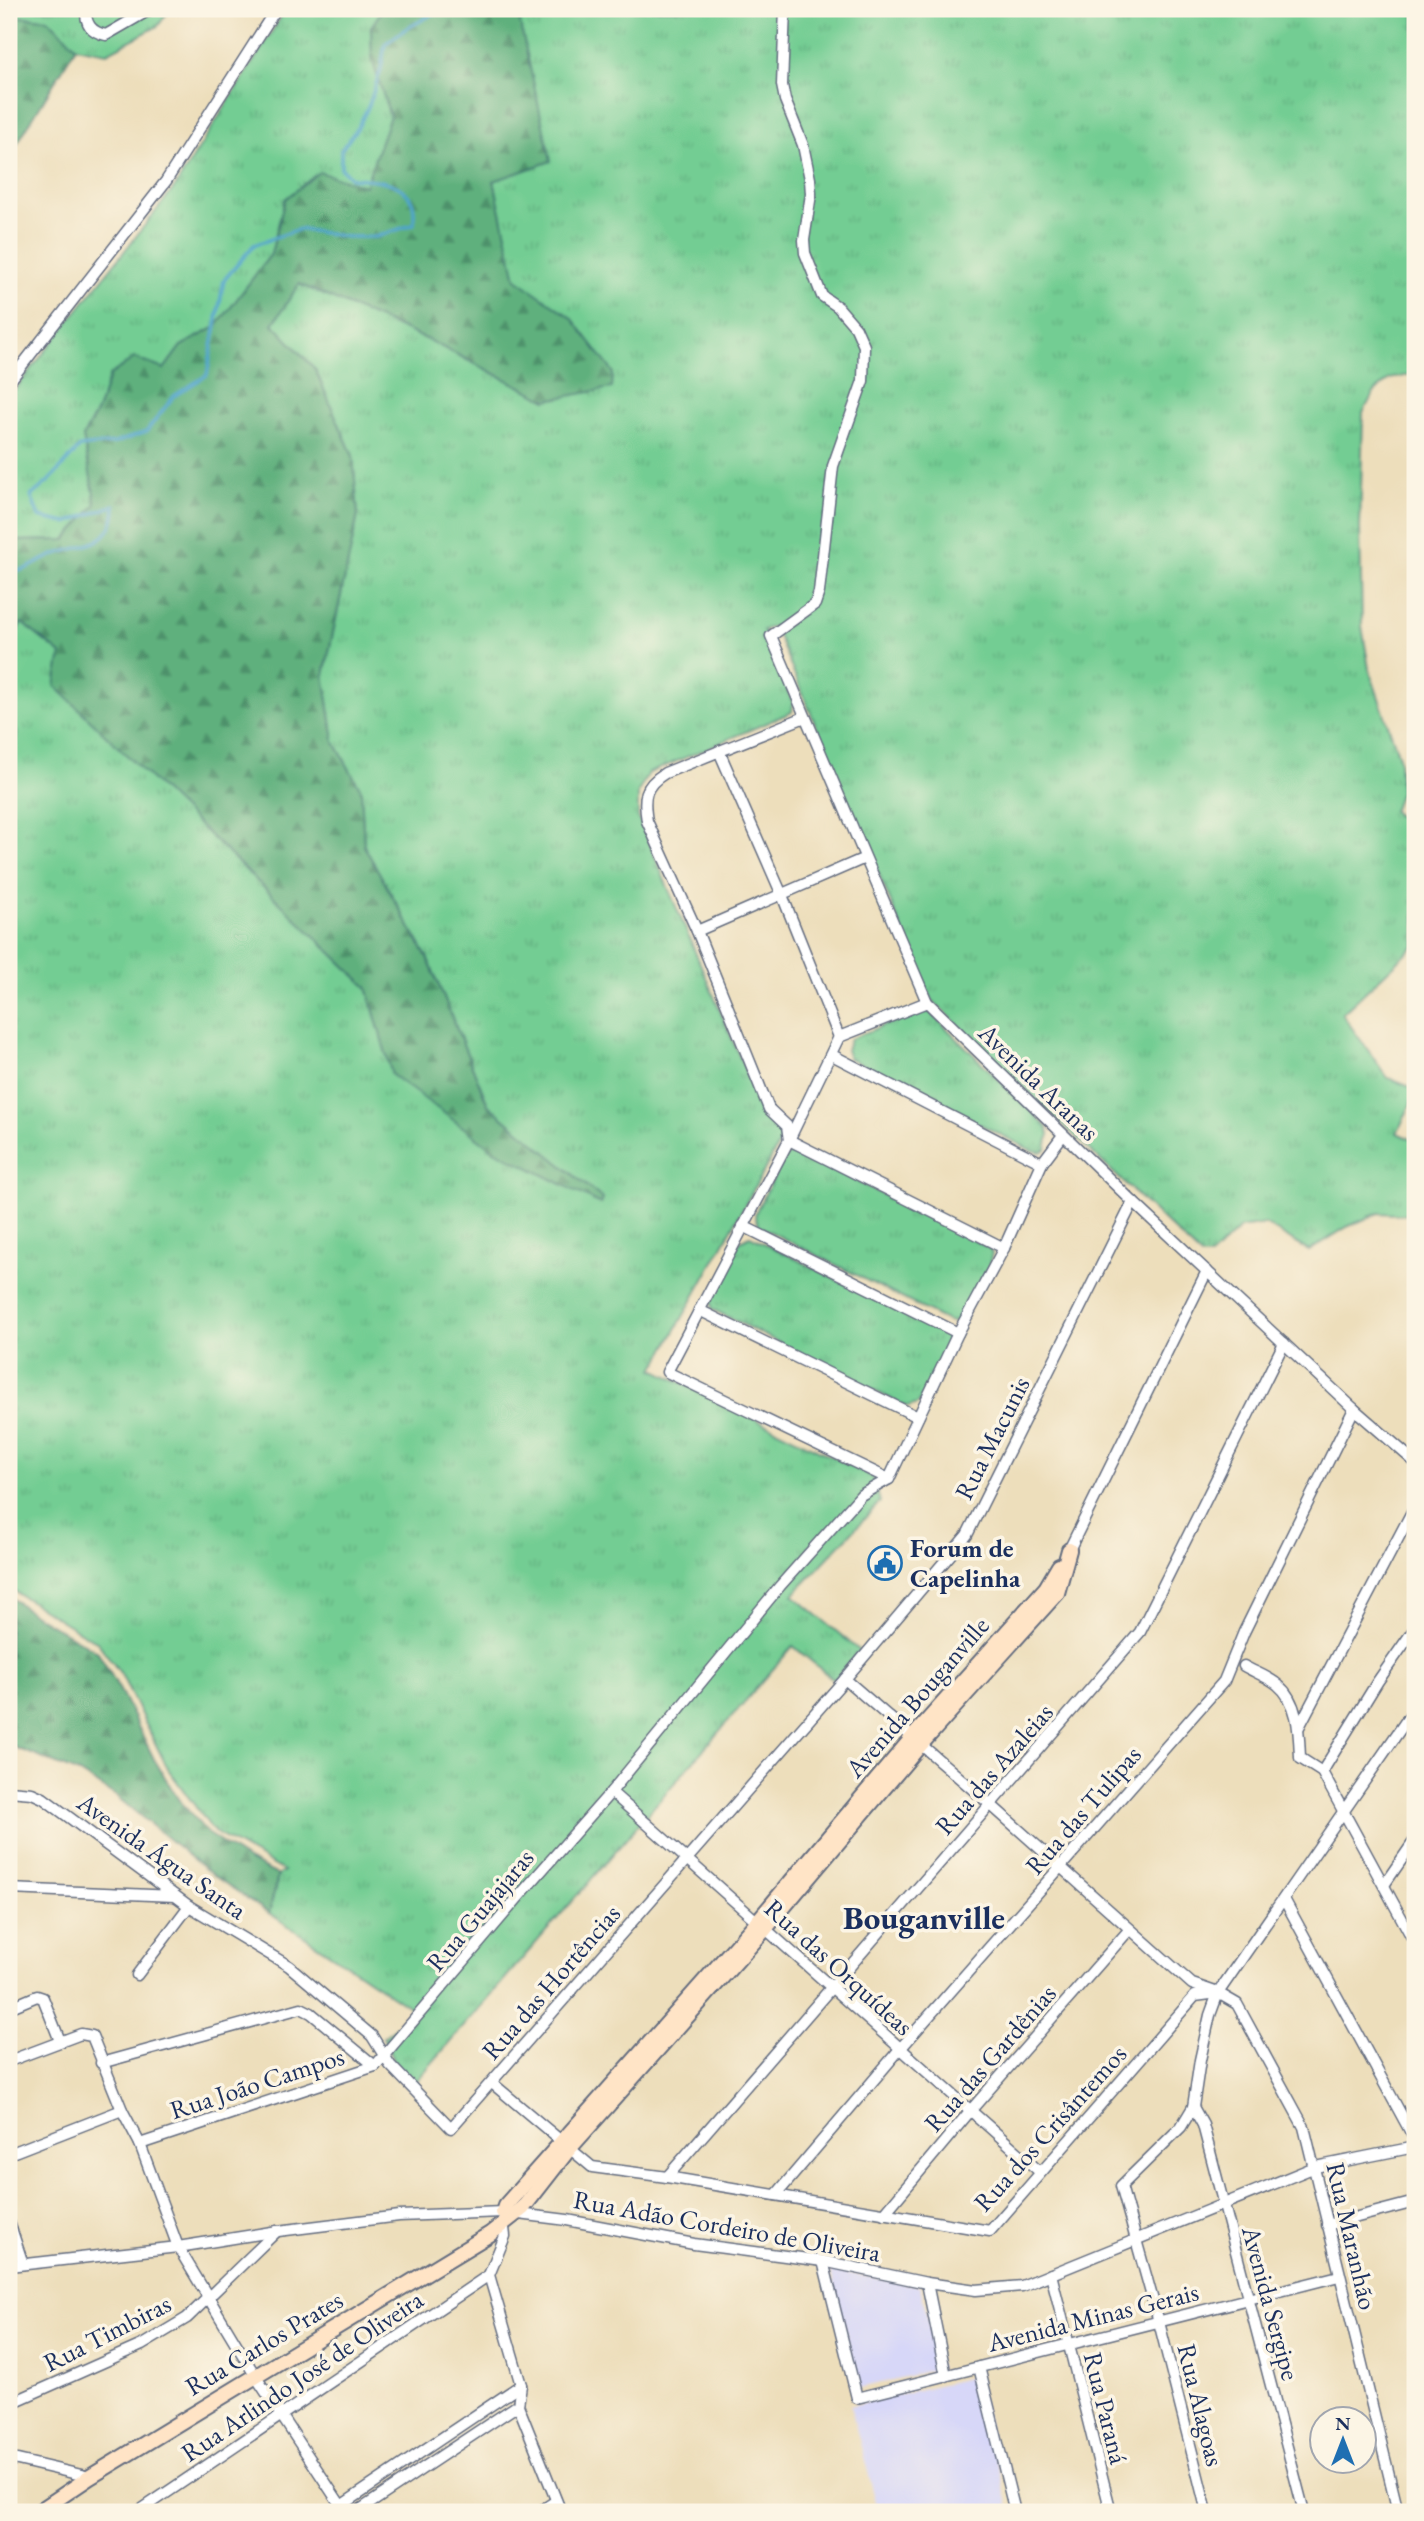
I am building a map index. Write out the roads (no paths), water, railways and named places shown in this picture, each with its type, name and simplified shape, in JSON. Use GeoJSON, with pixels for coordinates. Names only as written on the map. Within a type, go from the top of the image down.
{"type":"FeatureCollection","features":[{"type":"Feature","properties":{"kind":"street"},"geometry":{"type":"LineString","coordinates":[[86,9],[88,24],[94,31],[106,35],[151,9]]}},
{"type":"Feature","properties":{"kind":"street"},"geometry":{"type":"LineString","coordinates":[[9,382],[166,181],[276,9]]}},
{"type":"Feature","properties":{"kind":"street","name":"Avenida Aranas"},"geometry":{"type":"LineString","coordinates":[[785,9],[782,85],[803,145],[810,179],[805,253],[822,296],[838,307],[862,338],[864,360],[860,392],[833,466],[819,592],[815,604],[771,636],[927,1002],[1133,1202],[1354,1409],[1415,1462]]}},
{"type":"Feature","properties":{"kind":"street"},"geometry":{"type":"LineString","coordinates":[[789,1140],[787,1126],[769,1109],[696,931],[647,821],[644,802],[651,782],[665,773],[805,716]]}},
{"type":"Feature","properties":{"kind":"street"},"geometry":{"type":"LineString","coordinates":[[719,751],[782,895],[839,1038],[789,1140],[667,1372],[889,1479],[958,1333],[1004,1248],[1042,1163],[1063,1135]]}},
{"type":"Feature","properties":{"kind":"street"},"geometry":{"type":"LineString","coordinates":[[696,931],[865,858]]}},
{"type":"Feature","properties":{"kind":"street"},"geometry":{"type":"LineString","coordinates":[[839,1038],[927,1002]]}},
{"type":"Feature","properties":{"kind":"street"},"geometry":{"type":"LineString","coordinates":[[832,1055],[1042,1163]]}},
{"type":"Feature","properties":{"kind":"street"},"geometry":{"type":"LineString","coordinates":[[789,1140],[1004,1248]]}},
{"type":"Feature","properties":{"kind":"street","name":"Rua Macunis"},"geometry":{"type":"LineString","coordinates":[[687,1858],[845,1679],[967,1535],[1133,1202]]}},
{"type":"Feature","properties":{"kind":"street"},"geometry":{"type":"LineString","coordinates":[[743,1226],[958,1333]]}},
{"type":"Feature","properties":{"kind":"street"},"geometry":{"type":"LineString","coordinates":[[1069,1550],[1207,1271]]}},
{"type":"Feature","properties":{"kind":"street"},"geometry":{"type":"LineString","coordinates":[[699,1310],[918,1417]]}},
{"type":"Feature","properties":{"kind":"street","name":"Rua das Azaleias"},"geometry":{"type":"LineString","coordinates":[[667,2177],[1140,1632],[1284,1343]]}},
{"type":"Feature","properties":{"kind":"street","name":"Rua das Tulipas"},"geometry":{"type":"LineString","coordinates":[[776,2196],[900,2049],[1224,1681],[1244,1632],[1354,1409]]}},
{"type":"Feature","properties":{"kind":"street","name":"Rua Guajajaras"},"geometry":{"type":"LineString","coordinates":[[384,2056],[611,1792],[780,1586],[860,1495],[889,1479]]}},
{"type":"Feature","properties":{"kind":"street"},"geometry":{"type":"LineString","coordinates":[[1299,1727],[1415,1506]]}},
{"type":"Feature","properties":{"kind":"street","name":"Avenida Bouganville"},"geometry":{"type":"LineString","coordinates":[[507,2217],[566,2145],[761,1925],[917,1741],[1057,1593],[1069,1550]]}},
{"type":"Feature","properties":{"kind":"street"},"geometry":{"type":"LineString","coordinates":[[1322,1772],[1415,1628]]}},
{"type":"Feature","properties":{"kind":"street"},"geometry":{"type":"LineString","coordinates":[[1244,1666],[1278,1685],[1289,1699],[1299,1727],[1300,1758],[1322,1772],[1415,1942]]}},
{"type":"Feature","properties":{"kind":"street","name":"Rua Maranhão"},"geometry":{"type":"LineString","coordinates":[[845,1679],[1192,1984],[1218,1993],[1237,2004],[1304,2127],[1398,2512]]}},
{"type":"Feature","properties":{"kind":"street"},"geometry":{"type":"LineString","coordinates":[[1194,2106],[1210,2015],[1218,1993],[1415,1708]]}},
{"type":"Feature","properties":{"kind":"street","name":"Avenida Água Santa"},"geometry":{"type":"LineString","coordinates":[[9,1791],[32,1793],[43,1798],[189,1906],[289,1966],[372,2036],[384,2056],[446,2123]]}},
{"type":"Feature","properties":{"kind":"street","name":"Rua das Orquídeas"},"geometry":{"type":"LineString","coordinates":[[611,1792],[1040,2172]]}},
{"type":"Feature","properties":{"kind":"street"},"geometry":{"type":"LineString","coordinates":[[1384,1885],[1415,1840]]}},
{"type":"Feature","properties":{"kind":"street","name":"Rua das Hortências"},"geometry":{"type":"LineString","coordinates":[[446,2123],[451,2128],[492,2083],[687,1858]]}},
{"type":"Feature","properties":{"kind":"street"},"geometry":{"type":"LineString","coordinates":[[9,1889],[175,1896]]}},
{"type":"Feature","properties":{"kind":"street"},"geometry":{"type":"LineString","coordinates":[[1284,1899],[1415,2140]]}},
{"type":"Feature","properties":{"kind":"street"},"geometry":{"type":"LineString","coordinates":[[137,1975],[189,1906]]}},
{"type":"Feature","properties":{"kind":"street","name":"Rua das Gardênias"},"geometry":{"type":"LineString","coordinates":[[884,2214],[1129,1930]]}},
{"type":"Feature","properties":{"kind":"street","name":"Rua dos Crisântemos"},"geometry":{"type":"LineString","coordinates":[[492,2083],[592,2168],[667,2177],[990,2231],[1195,1996],[1218,1993]]}},
{"type":"Feature","properties":{"kind":"street"},"geometry":{"type":"LineString","coordinates":[[9,2008],[37,1996],[43,1998],[61,2041]]}},
{"type":"Feature","properties":{"kind":"street"},"geometry":{"type":"LineString","coordinates":[[101,2063],[301,2008],[311,2013],[376,2066]]}},
{"type":"Feature","properties":{"kind":"street"},"geometry":{"type":"LineString","coordinates":[[9,2061],[81,2034],[92,2036],[101,2063],[140,2144],[178,2247],[339,2510],[521,2385]]}},
{"type":"Feature","properties":{"kind":"street","name":"Rua João Campos"},"geometry":{"type":"LineString","coordinates":[[140,2144],[376,2066],[384,2056]]}},
{"type":"Feature","properties":{"kind":"street","name":"Rua Alagoas"},"geometry":{"type":"LineString","coordinates":[[1194,2106],[1181,2127],[1121,2186],[1207,2512]]}},
{"type":"Feature","properties":{"kind":"street","name":"Avenida Sergipe"},"geometry":{"type":"LineString","coordinates":[[1194,2106],[1203,2125],[1304,2512]]}},
{"type":"Feature","properties":{"kind":"street"},"geometry":{"type":"LineString","coordinates":[[9,2154],[122,2110]]}},
{"type":"Feature","properties":{"kind":"street","name":"Rua Adão Cordeiro de Oliveira"},"geometry":{"type":"LineString","coordinates":[[9,2266],[178,2247],[399,2216],[507,2217],[567,2220],[694,2244],[823,2261],[927,2283],[976,2290],[1022,2286],[1315,2167],[1415,2147]]}},
{"type":"Feature","properties":{"kind":"street"},"geometry":{"type":"LineString","coordinates":[[1327,2225],[1415,2202]]}},
{"type":"Feature","properties":{"kind":"street"},"geometry":{"type":"LineString","coordinates":[[507,2217],[505,2236],[489,2275],[521,2385],[518,2405],[561,2512]]}},
{"type":"Feature","properties":{"kind":"street","name":"Rua Carlos Prates"},"geometry":{"type":"LineString","coordinates":[[38,2512],[90,2477],[490,2234],[507,2217]]}},
{"type":"Feature","properties":{"kind":"street"},"geometry":{"type":"LineString","coordinates":[[9,2222],[23,2264]]}},
{"type":"Feature","properties":{"kind":"street","name":"Rua Timbiras"},"geometry":{"type":"LineString","coordinates":[[9,2404],[142,2345],[187,2318],[278,2231]]}},
{"type":"Feature","properties":{"kind":"street","name":"Avenida Minas Gerais"},"geometry":{"type":"LineString","coordinates":[[823,2261],[857,2398],[1339,2276]]}},
{"type":"Feature","properties":{"kind":"street","name":"Rua Paraná"},"geometry":{"type":"LineString","coordinates":[[1051,2274],[1111,2512]]}},
{"type":"Feature","properties":{"kind":"street","name":"Rua Arlindo José de Oliveira"},"geometry":{"type":"LineString","coordinates":[[138,2512],[489,2275]]}},
{"type":"Feature","properties":{"kind":"street"},"geometry":{"type":"LineString","coordinates":[[927,2283],[946,2376]]}},
{"type":"Feature","properties":{"kind":"street"},"geometry":{"type":"LineString","coordinates":[[979,2367],[1015,2512]]}},
{"type":"Feature","properties":{"kind":"street"},"geometry":{"type":"LineString","coordinates":[[357,2512],[518,2405]]}},
{"type":"Feature","properties":{"kind":"street"},"geometry":{"type":"LineString","coordinates":[[9,2458],[90,2477]]}},
{"type":"Feature","properties":{"kind":"street"},"geometry":{"type":"LineString","coordinates":[[539,2512],[556,2501]]}},
{"type":"Feature","properties":{"kind":"waterway"},"geometry":{"type":"LineString","coordinates":[[9,572],[27,568],[54,555],[96,541],[110,529],[115,505],[66,523],[39,517],[31,496],[50,480],[80,447],[115,443],[146,432],[174,396],[207,375],[224,280],[254,245],[300,229],[347,237],[376,237],[414,224],[414,207],[408,195],[386,182],[351,178],[341,168],[341,150],[358,127],[369,105],[381,69],[385,44],[442,9]]}},
{"type":"Feature","properties":{"kind":"place","name":"Forum de Capelinha"},"geometry":{"type":"Point","coordinates":[885,1563]}},
{"type":"Feature","properties":{"kind":"district","name":"Bouganville"},"geometry":{"type":"Point","coordinates":[924,1917]}}]}
